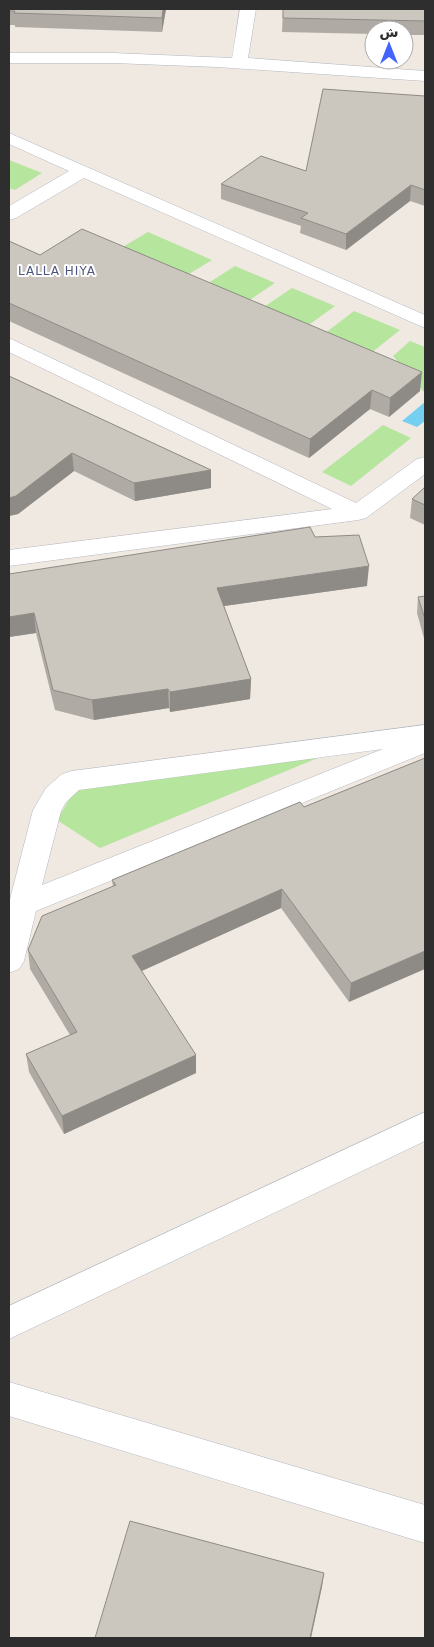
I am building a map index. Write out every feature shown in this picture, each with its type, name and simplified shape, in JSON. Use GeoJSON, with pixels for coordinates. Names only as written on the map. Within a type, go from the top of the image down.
{"type":"FeatureCollection","features":[{"type":"Feature","properties":{"kind":"street"},"geometry":{"type":"LineString","coordinates":[[239,63],[248,9]]}},
{"type":"Feature","properties":{"kind":"street"},"geometry":{"type":"LineString","coordinates":[[9,58],[239,63],[425,76]]}},
{"type":"Feature","properties":{"kind":"street"},"geometry":{"type":"LineString","coordinates":[[9,138],[425,322]]}},
{"type":"Feature","properties":{"kind":"street"},"geometry":{"type":"LineString","coordinates":[[9,214],[82,171]]}},
{"type":"Feature","properties":{"kind":"street"},"geometry":{"type":"LineString","coordinates":[[9,344],[358,513]]}},
{"type":"Feature","properties":{"kind":"street"},"geometry":{"type":"LineString","coordinates":[[9,558],[358,513],[425,464]]}},
{"type":"Feature","properties":{"kind":"street"},"geometry":{"type":"LineString","coordinates":[[9,961],[47,810],[56,795],[72,781],[425,734]]}},
{"type":"Feature","properties":{"kind":"street"},"geometry":{"type":"LineString","coordinates":[[22,905],[425,743]]}},
{"type":"Feature","properties":{"kind":"street"},"geometry":{"type":"LineString","coordinates":[[9,1323],[425,1126]]}},
{"type":"Feature","properties":{"kind":"street"},"geometry":{"type":"LineString","coordinates":[[9,1399],[425,1524]]}},
{"type":"Feature","properties":{"kind":"green space"},"geometry":{"type":"Polygon","coordinates":[[[9,160],[42,173],[15,190],[9,188],[9,160]]]}},
{"type":"Feature","properties":{"kind":"green space"},"geometry":{"type":"Polygon","coordinates":[[[148,232],[212,260],[174,283],[111,254],[148,232]]]}},
{"type":"Feature","properties":{"kind":"green space"},"geometry":{"type":"Polygon","coordinates":[[[235,266],[275,283],[239,307],[199,289],[235,266]]]}},
{"type":"Feature","properties":{"kind":"green space"},"geometry":{"type":"Polygon","coordinates":[[[292,288],[335,306],[299,332],[255,313],[292,288]]]}},
{"type":"Feature","properties":{"kind":"green space"},"geometry":{"type":"Polygon","coordinates":[[[354,311],[400,330],[371,353],[324,334],[354,311]]]}},
{"type":"Feature","properties":{"kind":"green space"},"geometry":{"type":"Polygon","coordinates":[[[410,341],[425,347],[425,393],[393,356],[410,341]]]}},
{"type":"Feature","properties":{"kind":"green space"},"geometry":{"type":"Polygon","coordinates":[[[383,425],[411,438],[351,486],[322,472],[383,425]]]}},
{"type":"Feature","properties":{"kind":"green space"},"geometry":{"type":"Polygon","coordinates":[[[337,750],[100,848],[57,820],[77,786],[337,750]]]}},
{"type":"Feature","properties":{"kind":"water"},"geometry":{"type":"Polygon","coordinates":[[[425,402],[425,421],[417,427],[402,421],[425,402]]]}},
{"type":"Feature","properties":{"kind":"building"},"geometry":{"type":"Polygon","coordinates":[[[9,9],[163,9],[162,18],[14,13],[15,11],[9,11],[9,9]]]}},
{"type":"Feature","properties":{"kind":"building"},"geometry":{"type":"Polygon","coordinates":[[[283,9],[425,9],[425,21],[283,18],[283,9]]]}},
{"type":"Feature","properties":{"kind":"building"},"geometry":{"type":"Polygon","coordinates":[[[323,89],[425,96],[425,190],[411,185],[346,234],[301,218],[308,213],[221,184],[261,156],[306,171],[323,89]]]}},
{"type":"Feature","properties":{"kind":"building"},"geometry":{"type":"Polygon","coordinates":[[[82,229],[422,372],[390,398],[372,390],[310,439],[9,303],[9,241],[40,255],[82,229]]]}},
{"type":"Feature","properties":{"kind":"building"},"geometry":{"type":"Polygon","coordinates":[[[9,376],[211,470],[134,483],[72,453],[16,496],[9,498],[9,376]]]}},
{"type":"Feature","properties":{"kind":"building"},"geometry":{"type":"Polygon","coordinates":[[[425,487],[425,505],[412,499],[425,487]]]}},
{"type":"Feature","properties":{"kind":"building"},"geometry":{"type":"Polygon","coordinates":[[[310,527],[315,537],[359,535],[369,566],[217,588],[251,679],[170,692],[168,689],[92,700],[53,690],[34,613],[9,617],[9,574],[310,527]]]}},
{"type":"Feature","properties":{"kind":"building"},"geometry":{"type":"Polygon","coordinates":[[[425,596],[425,619],[418,597],[425,596]]]}},
{"type":"Feature","properties":{"kind":"building"},"geometry":{"type":"Polygon","coordinates":[[[425,758],[425,951],[351,983],[282,889],[132,956],[196,1055],[62,1116],[26,1054],[77,1032],[28,950],[42,916],[116,885],[112,880],[300,802],[304,807],[425,758]]]}},
{"type":"Feature","properties":{"kind":"building"},"geometry":{"type":"Polygon","coordinates":[[[130,1521],[324,1573],[310,1638],[95,1638],[130,1521]]]}},
{"type":"Feature","properties":{"kind":"district","name":"LALLA HIYA"},"geometry":{"type":"Point","coordinates":[57,271]}}]}
